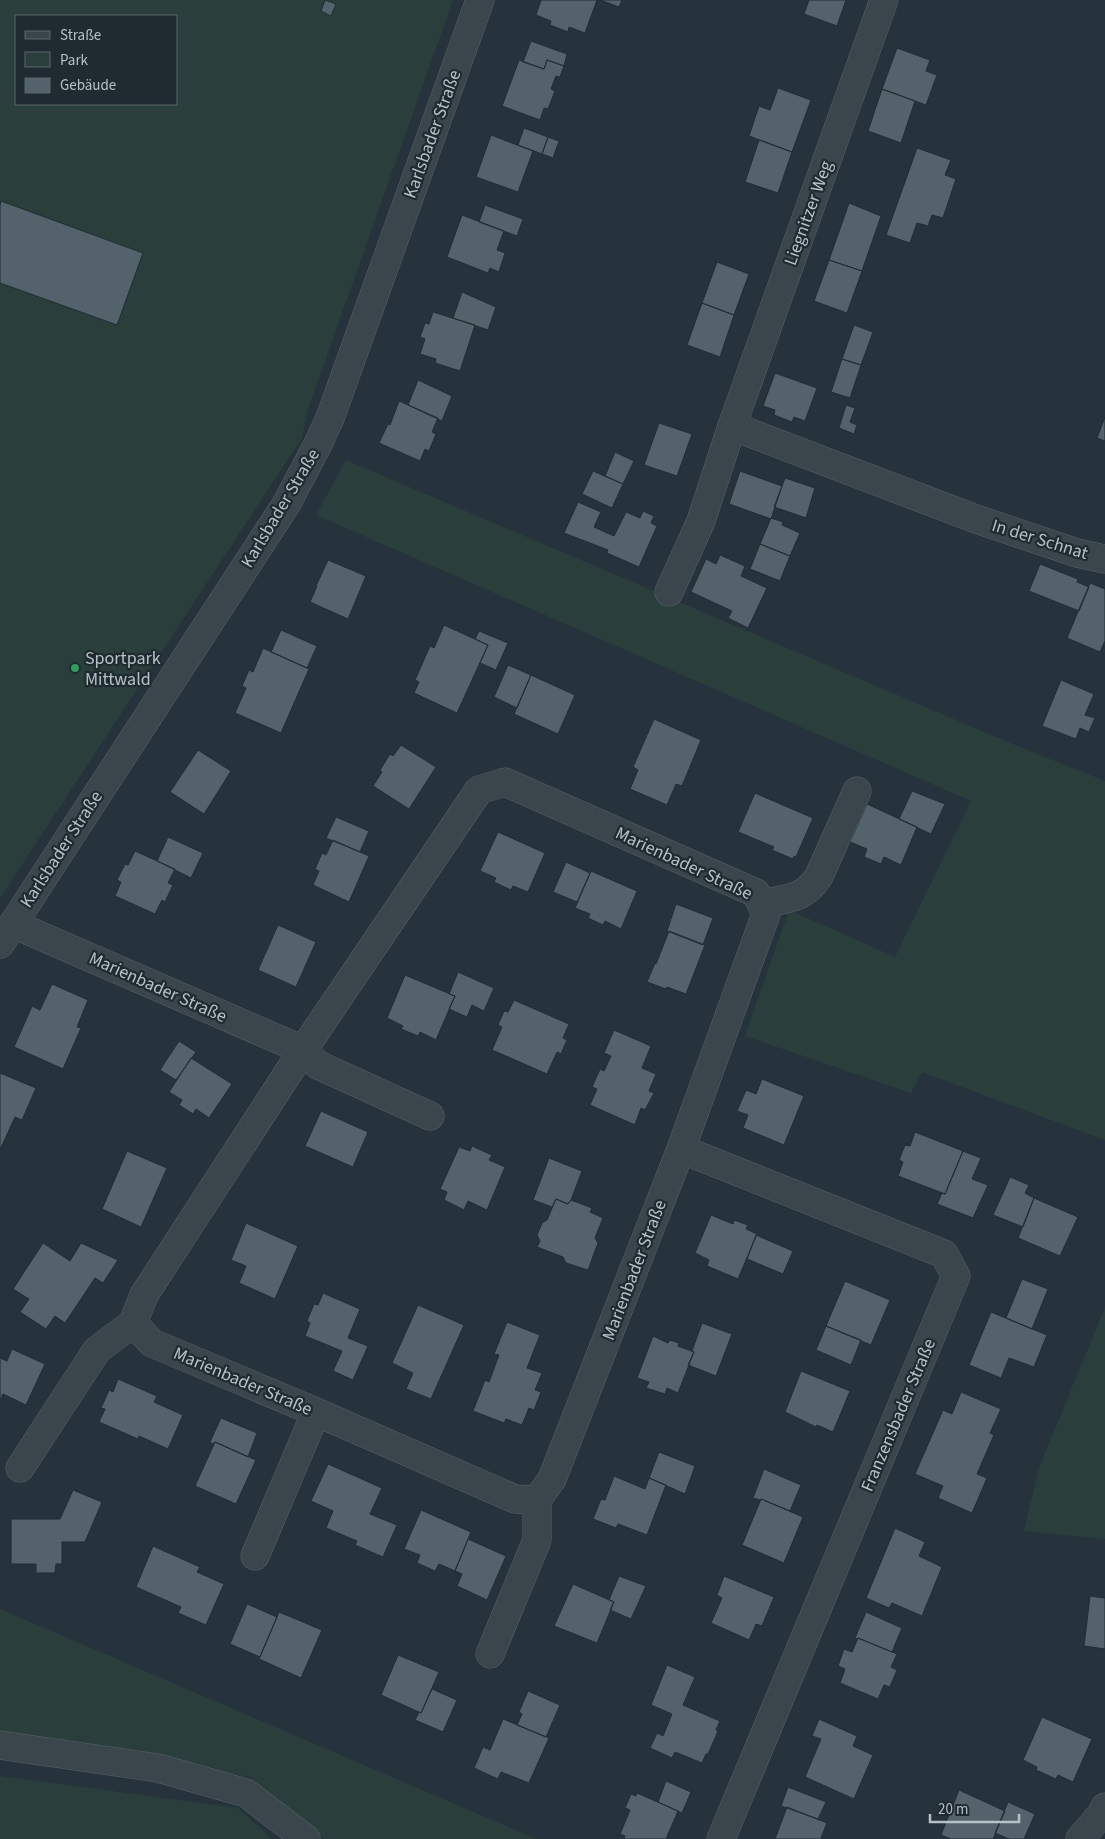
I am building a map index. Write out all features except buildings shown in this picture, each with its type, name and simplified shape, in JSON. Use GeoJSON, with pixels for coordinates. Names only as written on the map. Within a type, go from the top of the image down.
{"type":"FeatureCollection","features":[{"type":"Feature","properties":{"kind":"street","name":"Karlsbader Straße"},"geometry":{"type":"LineString","coordinates":[[6,934],[287,503],[318,444],[480,0]]}},
{"type":"Feature","properties":{"kind":"street","name":"Liegnitzer Weg"},"geometry":{"type":"LineString","coordinates":[[668,592],[701,521],[732,426],[884,0]]}},
{"type":"Feature","properties":{"kind":"street","name":"In der Schnat"},"geometry":{"type":"LineString","coordinates":[[732,426],[976,519],[1077,553],[1105,559]]}},
{"type":"Feature","properties":{"kind":"street","name":"Marienbader Straße"},"geometry":{"type":"LineString","coordinates":[[505,782],[756,893],[766,914],[681,1149],[552,1479],[537,1500],[515,1498],[152,1343],[132,1323],[144,1295],[303,1050],[479,790],[505,782]]}},
{"type":"Feature","properties":{"kind":"street"},"geometry":{"type":"LineString","coordinates":[[761,904],[797,896],[812,888],[857,791]]}},
{"type":"Feature","properties":{"kind":"street","name":"Marienbader Straße"},"geometry":{"type":"LineString","coordinates":[[6,934],[303,1050]]}},
{"type":"Feature","properties":{"kind":"street"},"geometry":{"type":"LineString","coordinates":[[303,1050],[318,1065],[430,1116]]}},
{"type":"Feature","properties":{"kind":"street","name":"Franzensbader Straße"},"geometry":{"type":"LineString","coordinates":[[681,1149],[944,1254],[956,1276],[721,1839]]}},
{"type":"Feature","properties":{"kind":"street"},"geometry":{"type":"LineString","coordinates":[[20,1468],[97,1350],[132,1323]]}},
{"type":"Feature","properties":{"kind":"street"},"geometry":{"type":"LineString","coordinates":[[256,1556],[316,1412]]}},
{"type":"Feature","properties":{"kind":"street"},"geometry":{"type":"LineString","coordinates":[[490,1654],[537,1540],[537,1500]]}},
{"type":"Feature","properties":{"kind":"street"},"geometry":{"type":"LineString","coordinates":[[0,1746],[158,1768],[246,1793],[306,1839]]}},
{"type":"Feature","properties":{"kind":"street"},"geometry":{"type":"LineString","coordinates":[[1080,1839],[1105,1807]]}},
{"type":"Feature","properties":{"kind":"green space","name":"Sportpark Mittwald"},"geometry":{"type":"Polygon","coordinates":[[[0,0],[453,0],[307,412],[302,438],[0,898],[0,0]]]}},
{"type":"Feature","properties":{"kind":"green space"},"geometry":{"type":"Polygon","coordinates":[[[346,460],[1010,743],[1105,781],[1105,1140],[922,1072],[911,1093],[745,1036],[789,910],[895,957],[971,801],[316,515],[346,460]]]}},
{"type":"Feature","properties":{"kind":"green space"},"geometry":{"type":"Polygon","coordinates":[[[1105,1307],[1105,1539],[1024,1531],[1039,1468],[1105,1307]]]}},
{"type":"Feature","properties":{"kind":"green space"},"geometry":{"type":"Polygon","coordinates":[[[0,1609],[536,1839],[323,1839],[251,1777],[0,1733],[0,1609]]]}},
{"type":"Feature","properties":{"kind":"green space"},"geometry":{"type":"Polygon","coordinates":[[[0,1776],[238,1808],[272,1839],[0,1839],[0,1776]]]}},
{"type":"Feature","properties":{"kind":"place","name":"Sportpark Mittwald"},"geometry":{"type":"Point","coordinates":[75,668]}}]}
